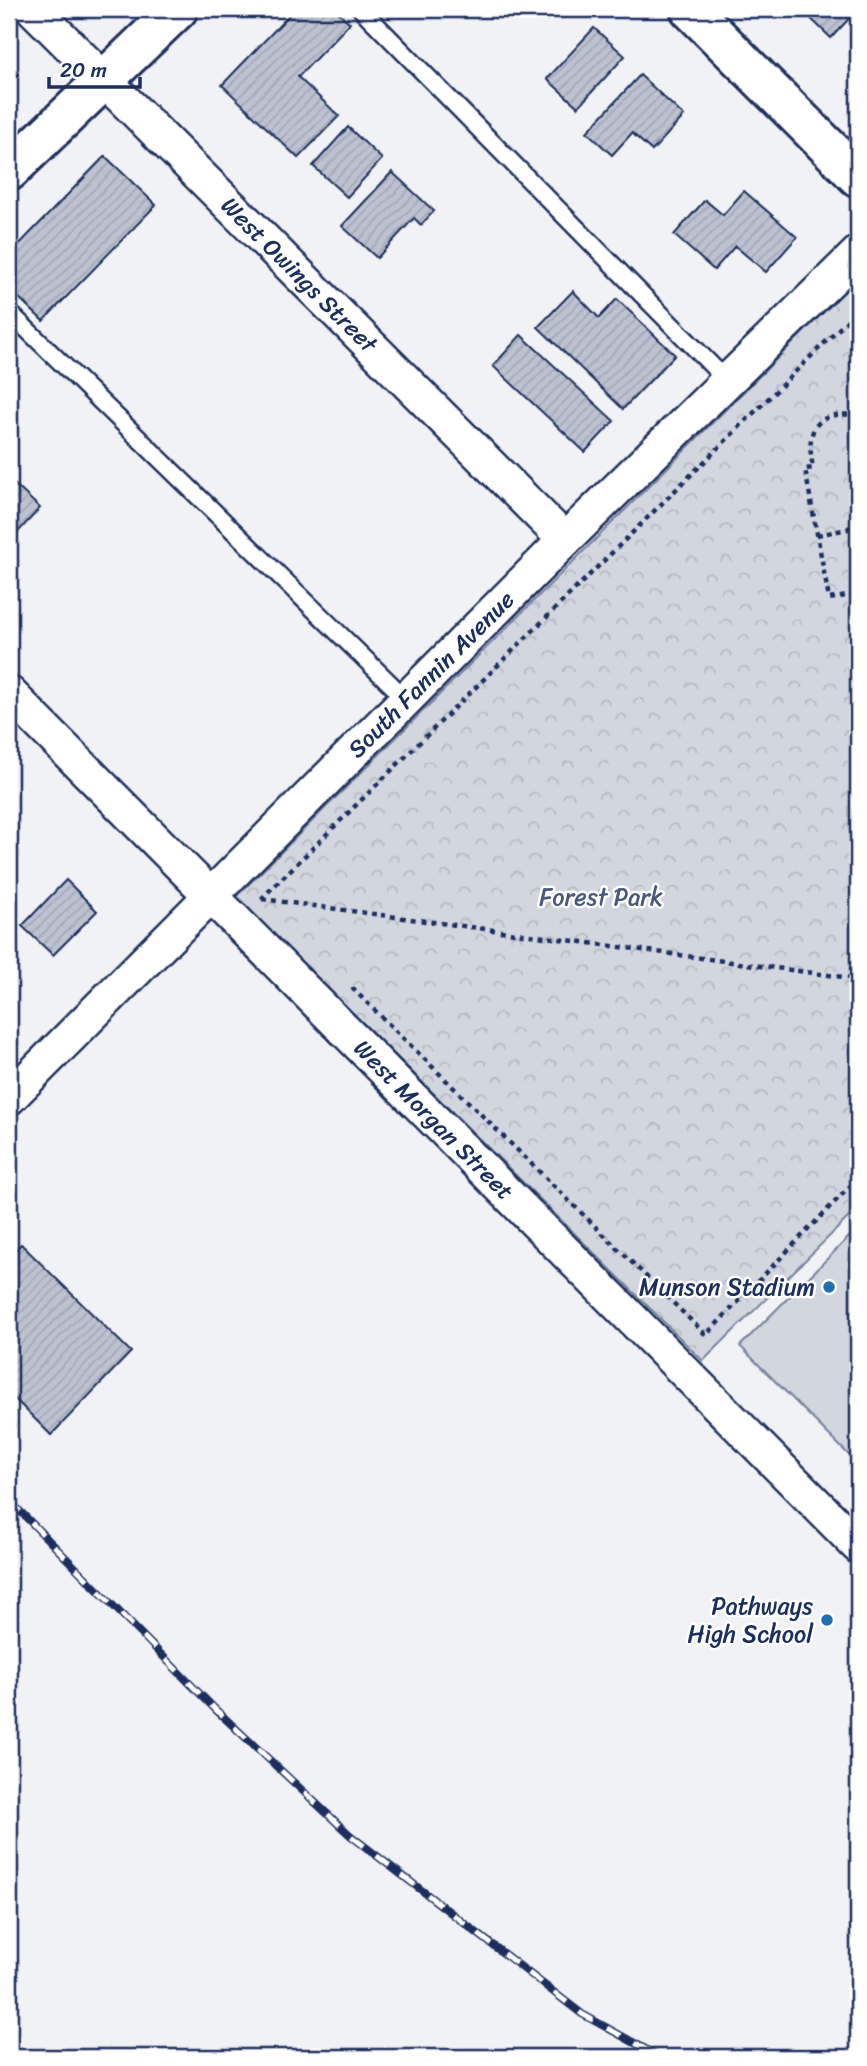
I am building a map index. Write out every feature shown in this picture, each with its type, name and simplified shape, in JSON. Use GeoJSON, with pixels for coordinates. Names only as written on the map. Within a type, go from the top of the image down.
{"type":"FeatureCollection","features":[{"type":"Feature","properties":{"kind":"street","name":"West Owings Street"},"geometry":{"type":"LineString","coordinates":[[33,9],[565,540]]}},
{"type":"Feature","properties":{"kind":"street"},"geometry":{"type":"LineString","coordinates":[[9,171],[178,9]]}},
{"type":"Feature","properties":{"kind":"street"},"geometry":{"type":"LineString","coordinates":[[690,9],[858,177]]}},
{"type":"Feature","properties":{"kind":"street","name":"South Fannin Avenue"},"geometry":{"type":"LineString","coordinates":[[9,1098],[565,540],[858,253]]}},
{"type":"Feature","properties":{"kind":"street","name":"West Morgan Street"},"geometry":{"type":"LineString","coordinates":[[9,693],[858,1546]]}},
{"type":"Feature","properties":{"kind":"lane"},"geometry":{"type":"LineString","coordinates":[[360,9],[727,381]]}},
{"type":"Feature","properties":{"kind":"lane"},"geometry":{"type":"LineString","coordinates":[[9,312],[407,701]]}},
{"type":"Feature","properties":{"kind":"path"},"geometry":{"type":"LineString","coordinates":[[261,899],[858,310]]}},
{"type":"Feature","properties":{"kind":"path"},"geometry":{"type":"LineString","coordinates":[[858,414],[834,415],[816,426],[809,438],[813,468],[805,469],[829,599],[858,594]]}},
{"type":"Feature","properties":{"kind":"path"},"geometry":{"type":"LineString","coordinates":[[817,536],[848,529],[858,514]]}},
{"type":"Feature","properties":{"kind":"path"},"geometry":{"type":"LineString","coordinates":[[261,899],[271,909]]}},
{"type":"Feature","properties":{"kind":"path"},"geometry":{"type":"LineString","coordinates":[[261,899],[858,979]]}},
{"type":"Feature","properties":{"kind":"path"},"geometry":{"type":"LineString","coordinates":[[350,986],[706,1335],[858,1178]]}},
{"type":"Feature","properties":{"kind":"green space","name":"Forest Park"},"geometry":{"type":"Polygon","coordinates":[[[858,278],[858,1208],[703,1361],[236,897],[858,278]]]}},
{"type":"Feature","properties":{"kind":"green space","name":"Munson Stadium"},"geometry":{"type":"Polygon","coordinates":[[[858,1228],[858,1464],[740,1346],[858,1228]]]}},
{"type":"Feature","properties":{"kind":"building"},"geometry":{"type":"Polygon","coordinates":[[[295,9],[335,9],[350,23],[298,77],[339,116],[298,158],[222,85],[295,9]]]}},
{"type":"Feature","properties":{"kind":"building"},"geometry":{"type":"Polygon","coordinates":[[[801,9],[858,9],[831,38],[801,9]]]}},
{"type":"Feature","properties":{"kind":"building"},"geometry":{"type":"Polygon","coordinates":[[[594,28],[625,56],[578,107],[547,79],[594,28]]]}},
{"type":"Feature","properties":{"kind":"building"},"geometry":{"type":"Polygon","coordinates":[[[640,75],[684,116],[652,151],[632,133],[612,155],[587,132],[640,75]]]}},
{"type":"Feature","properties":{"kind":"building"},"geometry":{"type":"Polygon","coordinates":[[[348,127],[382,159],[347,197],[313,166],[348,127]]]}},
{"type":"Feature","properties":{"kind":"building"},"geometry":{"type":"Polygon","coordinates":[[[105,156],[156,205],[43,321],[9,288],[9,255],[105,156]]]}},
{"type":"Feature","properties":{"kind":"building"},"geometry":{"type":"Polygon","coordinates":[[[392,172],[434,211],[421,225],[414,218],[377,258],[342,226],[392,172]]]}},
{"type":"Feature","properties":{"kind":"building"},"geometry":{"type":"Polygon","coordinates":[[[744,191],[797,237],[766,272],[735,246],[714,270],[674,235],[705,200],[723,215],[744,191]]]}},
{"type":"Feature","properties":{"kind":"building"},"geometry":{"type":"Polygon","coordinates":[[[573,291],[599,318],[617,299],[675,355],[623,409],[538,327],[573,291]]]}},
{"type":"Feature","properties":{"kind":"building"},"geometry":{"type":"Polygon","coordinates":[[[521,335],[614,421],[585,452],[493,366],[521,335]]]}},
{"type":"Feature","properties":{"kind":"building"},"geometry":{"type":"Polygon","coordinates":[[[9,479],[40,508],[9,542],[9,479]]]}},
{"type":"Feature","properties":{"kind":"building"},"geometry":{"type":"Polygon","coordinates":[[[66,880],[97,911],[53,955],[22,926],[66,880]]]}},
{"type":"Feature","properties":{"kind":"building"},"geometry":{"type":"Polygon","coordinates":[[[21,1244],[131,1352],[51,1435],[9,1393],[9,1257],[21,1244]]]}},
{"type":"Feature","properties":{"kind":"railway"},"geometry":{"type":"LineString","coordinates":[[9,1500],[215,1709],[350,1835],[582,2014],[660,2057]]}},
{"type":"Feature","properties":{"kind":"place","name":"Munson Stadium"},"geometry":{"type":"Point","coordinates":[829,1287]}},
{"type":"Feature","properties":{"kind":"place","name":"Pathways High School"},"geometry":{"type":"Point","coordinates":[827,1620]}}]}
